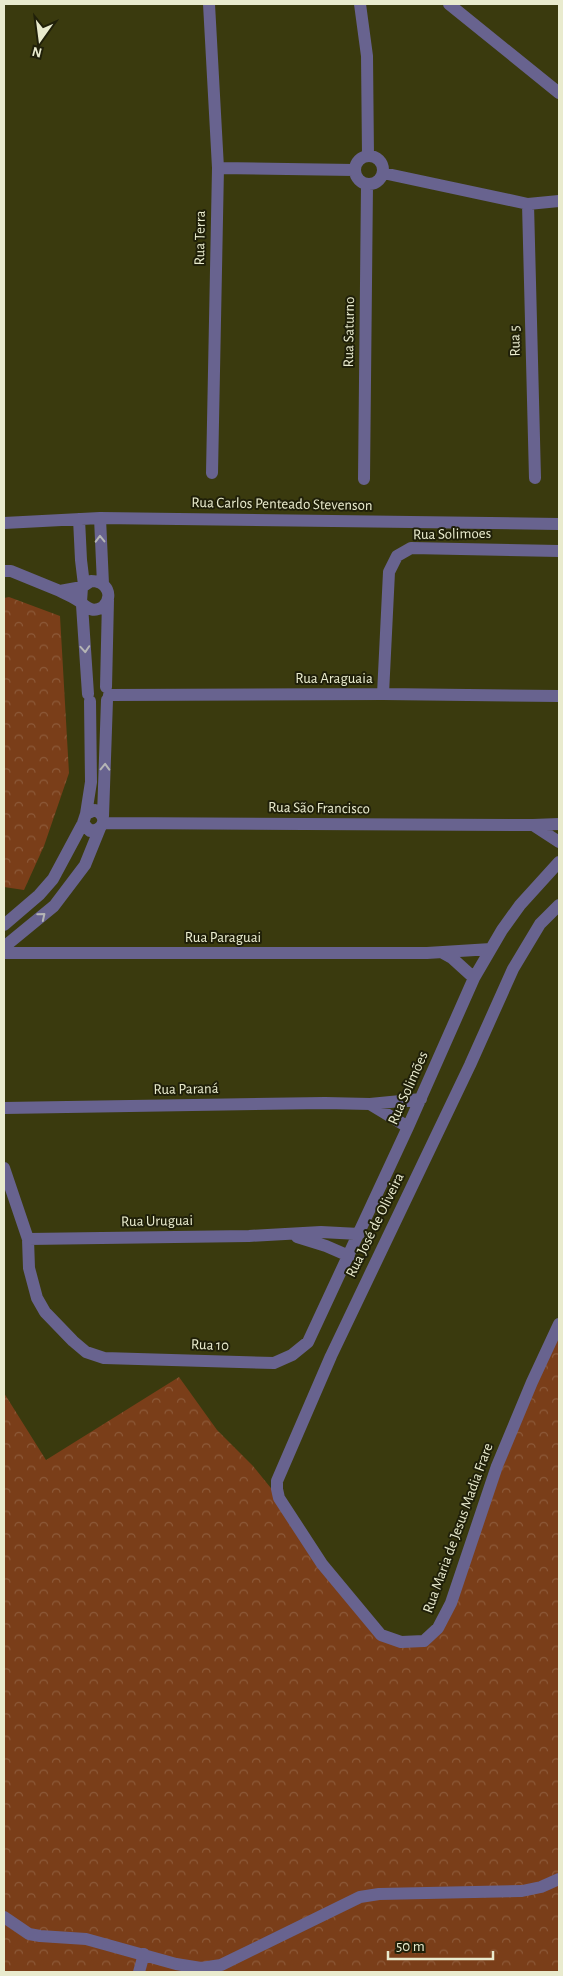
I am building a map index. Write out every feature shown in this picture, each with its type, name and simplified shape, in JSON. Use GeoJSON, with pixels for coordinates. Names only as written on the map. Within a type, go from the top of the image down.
{"type":"FeatureCollection","features":[{"type":"Feature","properties":{"kind":"street","name":"Rua Terra"},"geometry":{"type":"LineString","coordinates":[[209,4],[218,168],[212,473]]}},
{"type":"Feature","properties":{"kind":"street"},"geometry":{"type":"LineString","coordinates":[[360,4],[367,56],[368,156]]}},
{"type":"Feature","properties":{"kind":"street"},"geometry":{"type":"LineString","coordinates":[[450,4],[559,93]]}},
{"type":"Feature","properties":{"kind":"street"},"geometry":{"type":"LineString","coordinates":[[368,156],[379,160],[383,173],[378,182],[368,185],[360,182],[354,170],[357,162],[368,156]]}},
{"type":"Feature","properties":{"kind":"street"},"geometry":{"type":"LineString","coordinates":[[218,168],[354,170]]}},
{"type":"Feature","properties":{"kind":"street"},"geometry":{"type":"LineString","coordinates":[[383,173],[528,204],[559,201]]}},
{"type":"Feature","properties":{"kind":"street","name":"Rua Saturno"},"geometry":{"type":"LineString","coordinates":[[364,479],[368,185]]}},
{"type":"Feature","properties":{"kind":"street","name":"Rua 5"},"geometry":{"type":"LineString","coordinates":[[528,204],[535,478]]}},
{"type":"Feature","properties":{"kind":"street"},"geometry":{"type":"LineString","coordinates":[[100,518],[103,584]]}},
{"type":"Feature","properties":{"kind":"street","name":"Rua Carlos Penteado Stevenson"},"geometry":{"type":"LineString","coordinates":[[4,523],[100,518],[559,524]]}},
{"type":"Feature","properties":{"kind":"street"},"geometry":{"type":"LineString","coordinates":[[4,925],[39,895],[53,879],[84,818],[91,782],[89,697],[82,603],[83,586],[79,519]]}},
{"type":"Feature","properties":{"kind":"street","name":"Rua Solimoes"},"geometry":{"type":"LineString","coordinates":[[383,694],[389,572],[397,556],[411,548],[559,550]]}},
{"type":"Feature","properties":{"kind":"street"},"geometry":{"type":"LineString","coordinates":[[4,571],[11,571],[60,591],[82,603],[90,610],[99,609],[108,600]]}},
{"type":"Feature","properties":{"kind":"street"},"geometry":{"type":"LineString","coordinates":[[4,947],[54,906],[85,865],[102,822],[107,694],[108,590],[103,584],[96,581],[60,591]]}},
{"type":"Feature","properties":{"kind":"street"},"geometry":{"type":"LineString","coordinates":[[89,697],[93,685],[100,684],[107,694]]}},
{"type":"Feature","properties":{"kind":"street"},"geometry":{"type":"LineString","coordinates":[[89,697],[98,705],[102,704],[107,694]]}},
{"type":"Feature","properties":{"kind":"street","name":"Rua Araguaia"},"geometry":{"type":"LineString","coordinates":[[107,694],[559,696]]}},
{"type":"Feature","properties":{"kind":"street"},"geometry":{"type":"LineString","coordinates":[[84,818],[95,810],[102,822]]}},
{"type":"Feature","properties":{"kind":"street"},"geometry":{"type":"LineString","coordinates":[[84,818],[90,831],[102,822]]}},
{"type":"Feature","properties":{"kind":"street","name":"Rua São Francisco"},"geometry":{"type":"LineString","coordinates":[[102,822],[559,824]]}},
{"type":"Feature","properties":{"kind":"street"},"geometry":{"type":"LineString","coordinates":[[533,825],[559,842]]}},
{"type":"Feature","properties":{"kind":"street","name":"Rua Solimões"},"geometry":{"type":"LineString","coordinates":[[308,1342],[421,1099],[474,978],[520,905],[559,862]]}},
{"type":"Feature","properties":{"kind":"street","name":"Rua José de Oliveira"},"geometry":{"type":"LineString","coordinates":[[322,1564],[279,1498],[277,1480],[331,1356],[513,969],[540,924],[559,905]]}},
{"type":"Feature","properties":{"kind":"street","name":"Rua Paraguai"},"geometry":{"type":"LineString","coordinates":[[4,953],[443,953],[491,949]]}},
{"type":"Feature","properties":{"kind":"street"},"geometry":{"type":"LineString","coordinates":[[443,953],[452,958],[474,978]]}},
{"type":"Feature","properties":{"kind":"street","name":"Rua Paraná"},"geometry":{"type":"LineString","coordinates":[[8,1108],[370,1104],[421,1099]]}},
{"type":"Feature","properties":{"kind":"street","name":"Rua Paraná"},"geometry":{"type":"LineString","coordinates":[[370,1104],[408,1127]]}},
{"type":"Feature","properties":{"kind":"street"},"geometry":{"type":"LineString","coordinates":[[4,1117],[8,1108]]}},
{"type":"Feature","properties":{"kind":"street"},"geometry":{"type":"LineString","coordinates":[[4,1168],[28,1239]]}},
{"type":"Feature","properties":{"kind":"street","name":"Rua Uruguai"},"geometry":{"type":"LineString","coordinates":[[28,1239],[287,1235],[322,1232],[359,1234]]}},
{"type":"Feature","properties":{"kind":"street","name":"Rua Uruguai"},"geometry":{"type":"LineString","coordinates":[[287,1235],[326,1246],[349,1256]]}},
{"type":"Feature","properties":{"kind":"street","name":"Rua 10"},"geometry":{"type":"LineString","coordinates":[[28,1239],[29,1268],[37,1298],[45,1312],[86,1352],[104,1358],[274,1362],[292,1355],[308,1342]]}},
{"type":"Feature","properties":{"kind":"street","name":"Rua Maria de Jesus Madia Frare"},"geometry":{"type":"LineString","coordinates":[[322,1564],[381,1634],[401,1642],[424,1641],[438,1628],[451,1603],[497,1466],[532,1382],[559,1324]]}},
{"type":"Feature","properties":{"kind":"street"},"geometry":{"type":"LineString","coordinates":[[4,1917],[29,1934],[86,1939],[176,1964],[201,1968],[221,1965],[360,1897],[379,1894],[522,1891],[541,1887],[559,1879]]}},
{"type":"Feature","properties":{"kind":"street"},"geometry":{"type":"LineString","coordinates":[[139,1972],[144,1954]]}},
{"type":"Feature","properties":{"kind":"green space"},"geometry":{"type":"Polygon","coordinates":[[[9,597],[60,616],[69,773],[44,846],[24,890],[4,887],[4,598],[9,597]]]}},
{"type":"Feature","properties":{"kind":"green space"},"geometry":{"type":"Polygon","coordinates":[[[559,1324],[559,1972],[4,1972],[4,1393],[46,1460],[179,1377],[217,1430],[253,1466],[279,1498],[381,1634],[424,1641],[438,1628],[473,1534],[559,1324]]]}}]}
